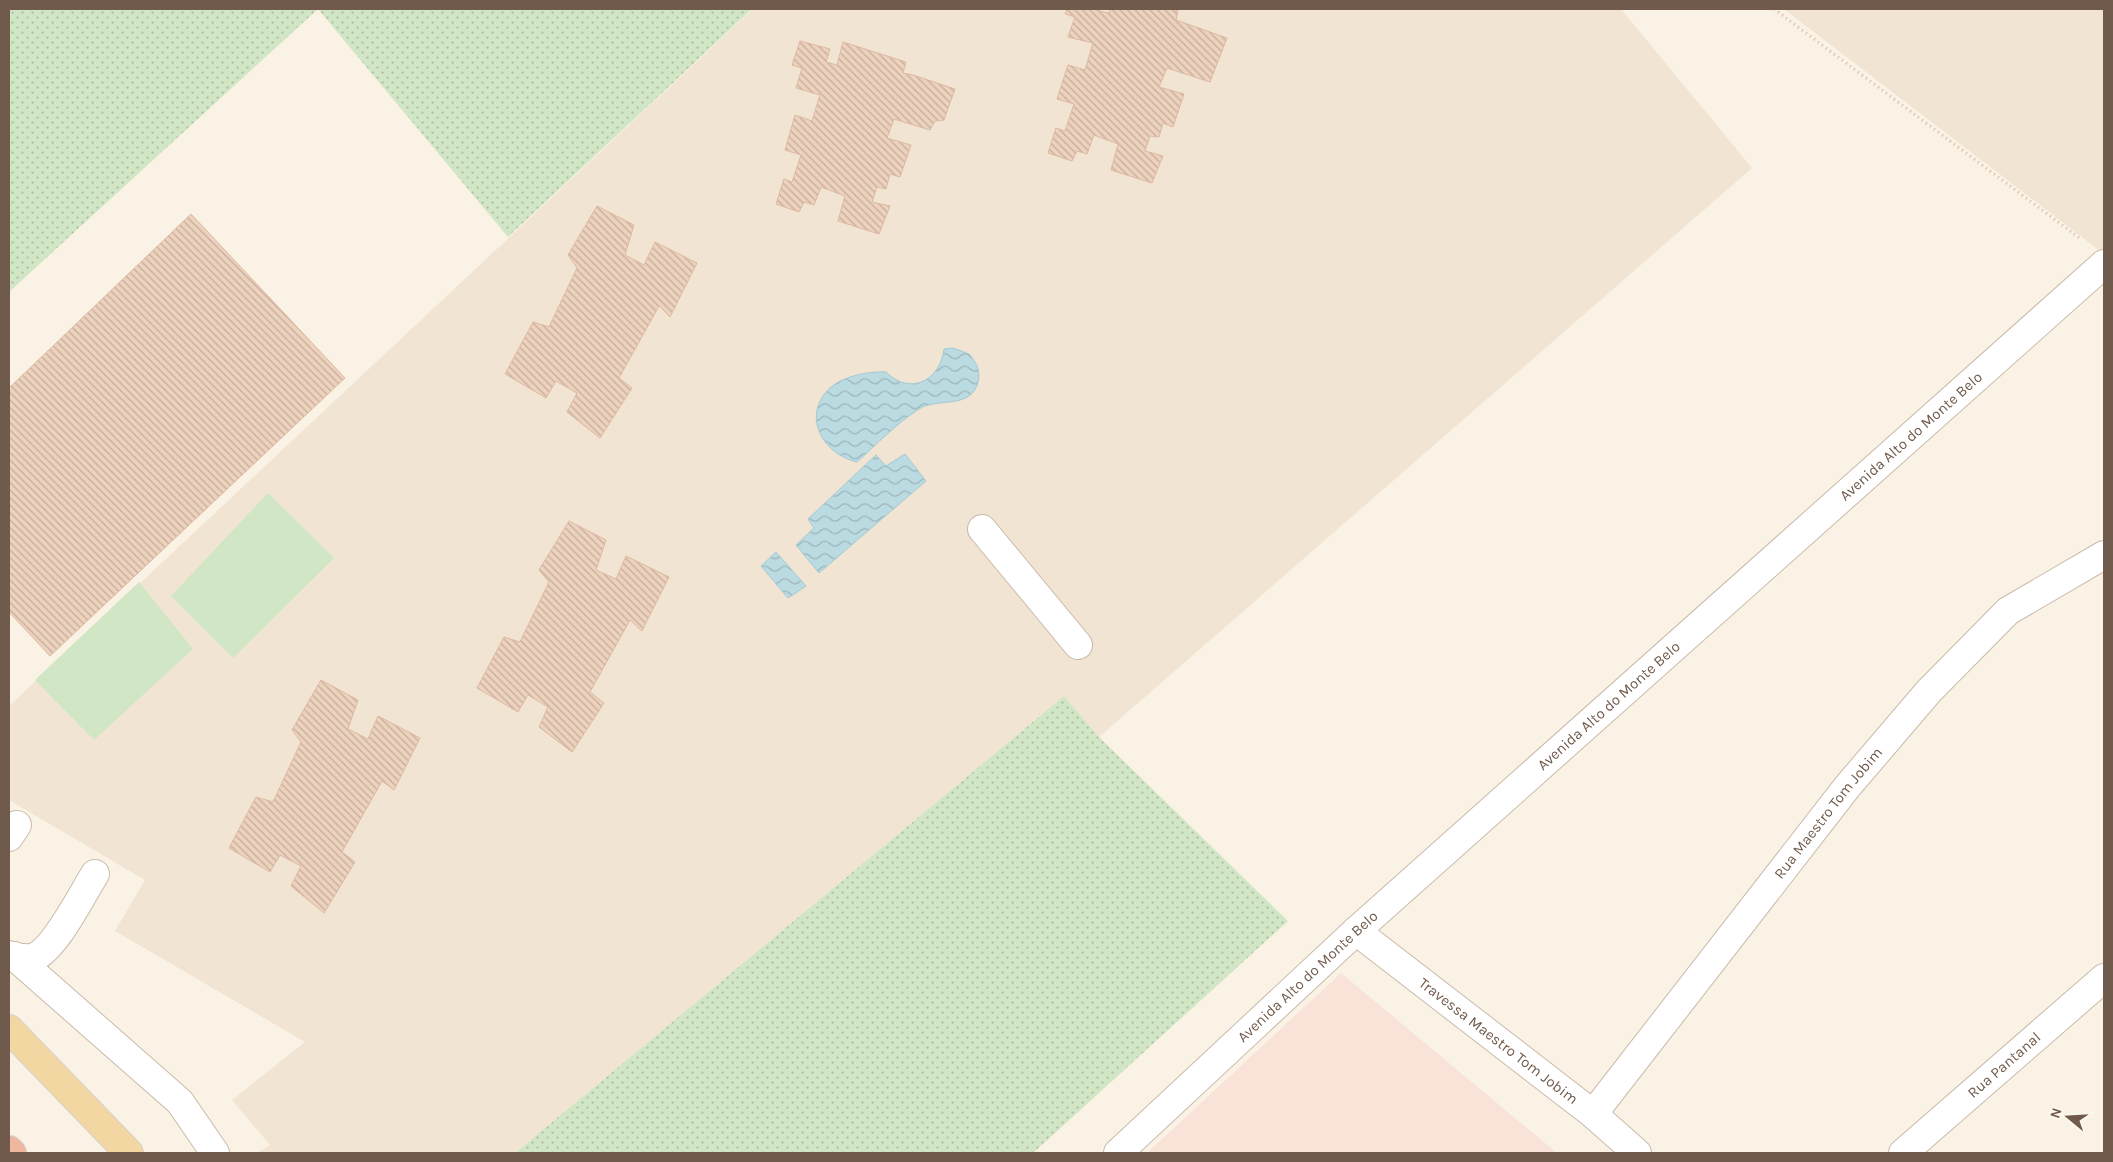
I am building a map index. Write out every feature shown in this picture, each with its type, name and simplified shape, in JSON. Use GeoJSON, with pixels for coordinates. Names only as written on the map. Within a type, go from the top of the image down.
{"type":"FeatureCollection","features":[{"type":"Feature","properties":{"kind":"highway"},"geometry":{"type":"LineString","coordinates":[[9,1150],[12,1153]]}},
{"type":"Feature","properties":{"kind":"main road"},"geometry":{"type":"LineString","coordinates":[[9,1029],[129,1153]]}},
{"type":"Feature","properties":{"kind":"street","name":"Avenida Alto do Monte Belo"},"geometry":{"type":"LineString","coordinates":[[1118,1153],[1356,931],[2096,255]]}},
{"type":"Feature","properties":{"kind":"street"},"geometry":{"type":"LineString","coordinates":[[982,529],[1078,645]]}},
{"type":"Feature","properties":{"kind":"street","name":"Rua Maestro Tom Jobim"},"geometry":{"type":"LineString","coordinates":[[1593,1114],[1847,786],[1929,691],[2008,611],[2104,555]]}},
{"type":"Feature","properties":{"kind":"street"},"geometry":{"type":"LineString","coordinates":[[12,955],[31,958],[40,954],[51,943],[95,874]]}},
{"type":"Feature","properties":{"kind":"street","name":"Travessa Maestro Tom Jobim"},"geometry":{"type":"LineString","coordinates":[[1356,931],[1593,1114],[1637,1153]]}},
{"type":"Feature","properties":{"kind":"street"},"geometry":{"type":"LineString","coordinates":[[12,955],[180,1102],[215,1153]]}},
{"type":"Feature","properties":{"kind":"street","name":"Rua Pantanal"},"geometry":{"type":"LineString","coordinates":[[1903,1153],[2104,978]]}},
{"type":"Feature","properties":{"kind":"path"},"geometry":{"type":"LineString","coordinates":[[1774,9],[2096,255]]}},
{"type":"Feature","properties":{"kind":"shaded area"},"geometry":{"type":"Polygon","coordinates":[[[753,9],[1621,9],[1752,168],[1099,737],[1064,696],[515,1153],[257,1153],[270,1145],[232,1100],[305,1042],[115,931],[145,880],[9,800],[9,706],[753,9]]]}},
{"type":"Feature","properties":{"kind":"shaded area"},"geometry":{"type":"Polygon","coordinates":[[[1784,9],[2104,9],[2104,254],[1784,9]]]}},
{"type":"Feature","properties":{"kind":"shaded area"},"geometry":{"type":"Polygon","coordinates":[[[1341,973],[1557,1153],[1147,1153],[1341,973]]]}},
{"type":"Feature","properties":{"kind":"green space"},"geometry":{"type":"Polygon","coordinates":[[[9,9],[318,9],[9,292],[9,9]]]}},
{"type":"Feature","properties":{"kind":"green space"},"geometry":{"type":"Polygon","coordinates":[[[318,9],[752,9],[508,237],[318,9]]]}},
{"type":"Feature","properties":{"kind":"green space"},"geometry":{"type":"Polygon","coordinates":[[[268,493],[334,558],[233,658],[171,596],[268,493]]]}},
{"type":"Feature","properties":{"kind":"green space"},"geometry":{"type":"Polygon","coordinates":[[[139,582],[193,649],[94,740],[35,680],[139,582]]]}},
{"type":"Feature","properties":{"kind":"green space"},"geometry":{"type":"Polygon","coordinates":[[[1064,696],[1099,737],[1288,921],[1033,1153],[515,1153],[1064,696]]]}},
{"type":"Feature","properties":{"kind":"water"},"geometry":{"type":"Polygon","coordinates":[[[953,348],[969,354],[977,367],[979,374],[978,382],[974,391],[968,396],[961,400],[935,404],[919,409],[895,427],[857,462],[845,458],[825,442],[817,421],[817,410],[821,399],[835,384],[856,375],[879,372],[886,372],[895,379],[905,383],[914,384],[922,382],[937,369],[944,349],[953,348]]]}},
{"type":"Feature","properties":{"kind":"water"},"geometry":{"type":"Polygon","coordinates":[[[905,454],[926,481],[819,573],[796,545],[814,528],[808,519],[876,455],[886,466],[905,454]]]}},
{"type":"Feature","properties":{"kind":"water"},"geometry":{"type":"Polygon","coordinates":[[[776,552],[806,586],[788,598],[761,566],[776,552]]]}},
{"type":"Feature","properties":{"kind":"building"},"geometry":{"type":"Polygon","coordinates":[[[1067,9],[1100,9],[1099,11],[1109,13],[1110,9],[1172,9],[1178,11],[1176,20],[1227,38],[1210,82],[1167,68],[1159,87],[1184,94],[1173,127],[1163,123],[1159,137],[1150,136],[1145,151],[1163,156],[1152,183],[1111,170],[1118,144],[1094,135],[1087,154],[1077,151],[1072,161],[1048,153],[1056,128],[1065,131],[1074,104],[1057,99],[1068,65],[1085,70],[1093,43],[1068,37],[1075,17],[1065,14],[1067,9]]]}},
{"type":"Feature","properties":{"kind":"building"},"geometry":{"type":"Polygon","coordinates":[[[800,41],[830,49],[826,62],[837,65],[843,42],[906,62],[903,73],[955,89],[944,120],[935,121],[930,130],[894,119],[887,138],[911,145],[900,177],[890,174],[886,189],[877,187],[872,202],[890,206],[879,234],[838,221],[845,196],[821,187],[814,205],[804,202],[799,212],[776,204],[784,179],[792,182],[801,155],[785,150],[795,115],[812,121],[820,95],[796,88],[802,68],[792,65],[800,41]]]}},
{"type":"Feature","properties":{"kind":"building"},"geometry":{"type":"Polygon","coordinates":[[[597,206],[634,225],[625,255],[644,265],[655,242],[697,263],[670,317],[659,306],[619,378],[632,388],[600,438],[567,412],[577,393],[556,381],[546,398],[505,374],[533,322],[549,327],[577,268],[568,255],[597,206]]]}},
{"type":"Feature","properties":{"kind":"building"},"geometry":{"type":"Polygon","coordinates":[[[191,214],[345,378],[50,656],[9,612],[9,388],[191,214]]]}},
{"type":"Feature","properties":{"kind":"building"},"geometry":{"type":"Polygon","coordinates":[[[569,521],[606,540],[596,570],[616,579],[626,556],[669,577],[642,631],[630,620],[590,692],[604,703],[572,752],[539,727],[548,707],[528,695],[518,712],[477,688],[504,637],[520,642],[549,582],[539,570],[569,521]]]}},
{"type":"Feature","properties":{"kind":"building"},"geometry":{"type":"Polygon","coordinates":[[[321,680],[358,700],[348,729],[368,739],[378,716],[420,738],[394,790],[382,781],[342,852],[355,862],[324,913],[291,886],[301,866],[280,855],[270,872],[229,848],[256,797],[273,802],[301,742],[292,730],[321,680]]]}}]}
